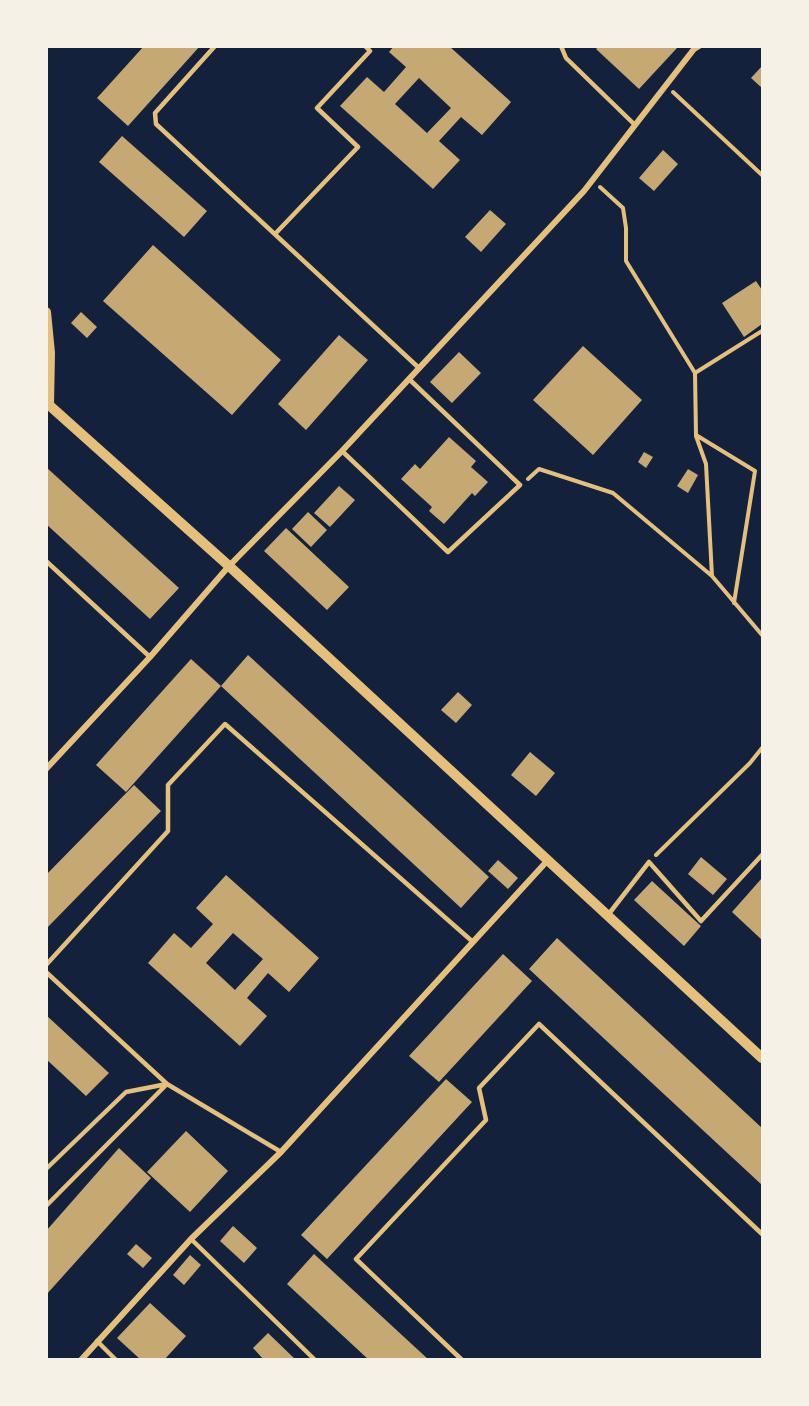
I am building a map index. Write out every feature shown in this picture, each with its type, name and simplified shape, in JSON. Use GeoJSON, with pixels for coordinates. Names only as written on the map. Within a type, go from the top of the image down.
{"type":"FeatureCollection","features":[{"type":"Feature","properties":{"kind":"street"},"geometry":{"type":"LineString","coordinates":[[46,769],[150,657],[229,566],[342,451],[593,180],[695,48]]}},
{"type":"Feature","properties":{"kind":"street"},"geometry":{"type":"LineString","coordinates":[[46,312],[50,353],[48,404],[229,566],[762,1058]]}},
{"type":"Feature","properties":{"kind":"street"},"geometry":{"type":"LineString","coordinates":[[81,1359],[191,1239],[280,1152],[548,860]]}},
{"type":"Feature","properties":{"kind":"lane"},"geometry":{"type":"LineString","coordinates":[[215,46],[155,113],[156,124],[419,368]]}},
{"type":"Feature","properties":{"kind":"lane"},"geometry":{"type":"LineString","coordinates":[[275,234],[358,147],[317,108],[369,51],[365,46]]}},
{"type":"Feature","properties":{"kind":"lane"},"geometry":{"type":"LineString","coordinates":[[561,46],[566,58],[635,125]]}},
{"type":"Feature","properties":{"kind":"lane"},"geometry":{"type":"LineString","coordinates":[[342,451],[448,552],[520,485],[409,379]]}},
{"type":"Feature","properties":{"kind":"lane"},"geometry":{"type":"LineString","coordinates":[[46,561],[150,657]]}},
{"type":"Feature","properties":{"kind":"lane"},"geometry":{"type":"LineString","coordinates":[[46,964],[168,831],[168,785],[225,724],[473,942]]}},
{"type":"Feature","properties":{"kind":"lane"},"geometry":{"type":"LineString","coordinates":[[608,915],[649,862],[700,921],[762,855]]}},
{"type":"Feature","properties":{"kind":"lane"},"geometry":{"type":"LineString","coordinates":[[46,972],[167,1084],[280,1152]]}},
{"type":"Feature","properties":{"kind":"lane"},"geometry":{"type":"LineString","coordinates":[[462,1359],[356,1259],[486,1120],[479,1088],[539,1024],[762,1234]]}},
{"type":"Feature","properties":{"kind":"lane"},"geometry":{"type":"LineString","coordinates":[[46,1169],[126,1092],[167,1084]]}},
{"type":"Feature","properties":{"kind":"lane"},"geometry":{"type":"LineString","coordinates":[[46,1206],[167,1084]]}},
{"type":"Feature","properties":{"kind":"lane"},"geometry":{"type":"LineString","coordinates":[[191,1239],[315,1359]]}},
{"type":"Feature","properties":{"kind":"lane"},"geometry":{"type":"LineString","coordinates":[[97,1341],[116,1359]]}},
{"type":"Feature","properties":{"kind":"path"},"geometry":{"type":"LineString","coordinates":[[666,86],[762,175]]}},
{"type":"Feature","properties":{"kind":"path"},"geometry":{"type":"LineString","coordinates":[[593,180],[623,208],[627,228],[626,261],[694,373],[696,435],[706,464],[712,576]]}},
{"type":"Feature","properties":{"kind":"path"},"geometry":{"type":"LineString","coordinates":[[694,373],[762,331]]}},
{"type":"Feature","properties":{"kind":"path"},"geometry":{"type":"LineString","coordinates":[[696,435],[755,471],[734,603]]}},
{"type":"Feature","properties":{"kind":"path"},"geometry":{"type":"LineString","coordinates":[[520,485],[539,469],[613,493],[712,576],[762,635]]}},
{"type":"Feature","properties":{"kind":"path"},"geometry":{"type":"LineString","coordinates":[[649,862],[750,763],[762,748]]}},
{"type":"Feature","properties":{"kind":"building"},"geometry":{"type":"Polygon","coordinates":[[[144,46],[200,46],[128,126],[97,98],[144,46]]]}},
{"type":"Feature","properties":{"kind":"building"},"geometry":{"type":"Polygon","coordinates":[[[394,46],[449,46],[511,102],[482,135],[461,117],[439,141],[460,160],[433,189],[340,106],[367,77],[384,92],[406,67],[389,52],[394,46]],[[419,78],[395,104],[427,133],[451,108],[419,78]]]}},
{"type":"Feature","properties":{"kind":"building"},"geometry":{"type":"Polygon","coordinates":[[[599,46],[676,46],[677,48],[639,89],[596,49],[599,46]]]}},
{"type":"Feature","properties":{"kind":"building"},"geometry":{"type":"Polygon","coordinates":[[[762,66],[762,88],[751,78],[762,66]]]}},
{"type":"Feature","properties":{"kind":"building"},"geometry":{"type":"Polygon","coordinates":[[[122,136],[207,211],[184,237],[99,162],[122,136]]]}},
{"type":"Feature","properties":{"kind":"building"},"geometry":{"type":"Polygon","coordinates":[[[663,150],[678,164],[654,191],[639,178],[663,150]]]}},
{"type":"Feature","properties":{"kind":"building"},"geometry":{"type":"Polygon","coordinates":[[[490,210],[506,224],[481,252],[465,237],[490,210]]]}},
{"type":"Feature","properties":{"kind":"building"},"geometry":{"type":"Polygon","coordinates":[[[153,245],[281,360],[232,415],[103,301],[153,245]]]}},
{"type":"Feature","properties":{"kind":"building"},"geometry":{"type":"Polygon","coordinates":[[[756,281],[762,290],[762,324],[744,337],[722,303],[756,281]]]}},
{"type":"Feature","properties":{"kind":"building"},"geometry":{"type":"Polygon","coordinates":[[[81,312],[97,327],[87,338],[71,323],[81,312]]]}},
{"type":"Feature","properties":{"kind":"building"},"geometry":{"type":"Polygon","coordinates":[[[339,335],[368,360],[306,430],[278,404],[339,335]]]}},
{"type":"Feature","properties":{"kind":"building"},"geometry":{"type":"Polygon","coordinates":[[[583,346],[642,400],[593,455],[533,400],[583,346]]]}},
{"type":"Feature","properties":{"kind":"building"},"geometry":{"type":"Polygon","coordinates":[[[459,352],[481,373],[452,403],[430,382],[459,352]]]}},
{"type":"Feature","properties":{"kind":"building"},"geometry":{"type":"Polygon","coordinates":[[[449,437],[476,461],[471,467],[488,482],[475,496],[472,493],[444,524],[429,511],[432,507],[401,479],[415,464],[420,469],[449,437]]]}},
{"type":"Feature","properties":{"kind":"building"},"geometry":{"type":"Polygon","coordinates":[[[644,452],[653,457],[646,468],[638,462],[644,452]]]}},
{"type":"Feature","properties":{"kind":"building"},"geometry":{"type":"Polygon","coordinates":[[[46,467],[179,588],[150,619],[46,524],[46,467]]]}},
{"type":"Feature","properties":{"kind":"building"},"geometry":{"type":"Polygon","coordinates":[[[688,469],[698,475],[688,493],[677,486],[688,469]]]}},
{"type":"Feature","properties":{"kind":"building"},"geometry":{"type":"Polygon","coordinates":[[[339,486],[355,500],[330,527],[314,513],[339,486]]]}},
{"type":"Feature","properties":{"kind":"building"},"geometry":{"type":"Polygon","coordinates":[[[308,512],[327,530],[311,547],[292,529],[308,512]]]}},
{"type":"Feature","properties":{"kind":"building"},"geometry":{"type":"Polygon","coordinates":[[[286,528],[349,587],[327,610],[264,551],[286,528]]]}},
{"type":"Feature","properties":{"kind":"building"},"geometry":{"type":"Polygon","coordinates":[[[248,655],[489,877],[461,908],[221,686],[248,655]]]}},
{"type":"Feature","properties":{"kind":"building"},"geometry":{"type":"Polygon","coordinates":[[[191,659],[221,686],[126,792],[96,765],[191,659]]]}},
{"type":"Feature","properties":{"kind":"building"},"geometry":{"type":"Polygon","coordinates":[[[458,692],[472,705],[456,723],[441,710],[458,692]]]}},
{"type":"Feature","properties":{"kind":"building"},"geometry":{"type":"Polygon","coordinates":[[[530,752],[555,773],[536,796],[511,775],[530,752]]]}},
{"type":"Feature","properties":{"kind":"building"},"geometry":{"type":"Polygon","coordinates":[[[134,785],[161,811],[46,929],[46,875],[134,785]]]}},
{"type":"Feature","properties":{"kind":"building"},"geometry":{"type":"Polygon","coordinates":[[[701,857],[727,879],[713,895],[688,874],[701,857]]]}},
{"type":"Feature","properties":{"kind":"building"},"geometry":{"type":"Polygon","coordinates":[[[498,860],[518,878],[508,889],[488,871],[498,860]]]}},
{"type":"Feature","properties":{"kind":"building"},"geometry":{"type":"Polygon","coordinates":[[[226,875],[319,958],[289,992],[268,973],[247,998],[267,1016],[240,1046],[148,963],[174,933],[191,948],[213,924],[196,908],[226,875]],[[233,933],[206,963],[235,990],[263,959],[233,933]]]}},
{"type":"Feature","properties":{"kind":"building"},"geometry":{"type":"Polygon","coordinates":[[[762,878],[762,940],[732,912],[762,878]]]}},
{"type":"Feature","properties":{"kind":"building"},"geometry":{"type":"Polygon","coordinates":[[[652,881],[701,926],[684,946],[634,900],[652,881]]]}},
{"type":"Feature","properties":{"kind":"building"},"geometry":{"type":"Polygon","coordinates":[[[557,938],[762,1128],[762,1185],[529,969],[557,938]]]}},
{"type":"Feature","properties":{"kind":"building"},"geometry":{"type":"Polygon","coordinates":[[[503,954],[532,981],[439,1082],[409,1056],[503,954]]]}},
{"type":"Feature","properties":{"kind":"building"},"geometry":{"type":"Polygon","coordinates":[[[46,1015],[109,1073],[86,1096],[46,1059],[46,1015]]]}},
{"type":"Feature","properties":{"kind":"building"},"geometry":{"type":"Polygon","coordinates":[[[446,1079],[472,1102],[327,1259],[301,1235],[446,1079]]]}},
{"type":"Feature","properties":{"kind":"building"},"geometry":{"type":"Polygon","coordinates":[[[186,1131],[228,1171],[190,1212],[147,1172],[186,1131]]]}},
{"type":"Feature","properties":{"kind":"building"},"geometry":{"type":"Polygon","coordinates":[[[119,1148],[151,1178],[46,1295],[46,1231],[119,1148]]]}},
{"type":"Feature","properties":{"kind":"building"},"geometry":{"type":"Polygon","coordinates":[[[233,1226],[257,1248],[244,1263],[220,1241],[233,1226]]]}},
{"type":"Feature","properties":{"kind":"building"},"geometry":{"type":"Polygon","coordinates":[[[136,1244],[152,1258],[143,1268],[127,1254],[136,1244]]]}},
{"type":"Feature","properties":{"kind":"building"},"geometry":{"type":"Polygon","coordinates":[[[314,1254],[429,1360],[369,1360],[287,1284],[314,1254]]]}},
{"type":"Feature","properties":{"kind":"building"},"geometry":{"type":"Polygon","coordinates":[[[190,1255],[201,1265],[184,1285],[173,1275],[190,1255]]]}},
{"type":"Feature","properties":{"kind":"building"},"geometry":{"type":"Polygon","coordinates":[[[150,1303],[186,1336],[164,1360],[141,1360],[117,1338],[150,1303]]]}},
{"type":"Feature","properties":{"kind":"building"},"geometry":{"type":"Polygon","coordinates":[[[268,1333],[296,1360],[264,1360],[253,1348],[268,1333]]]}}]}
